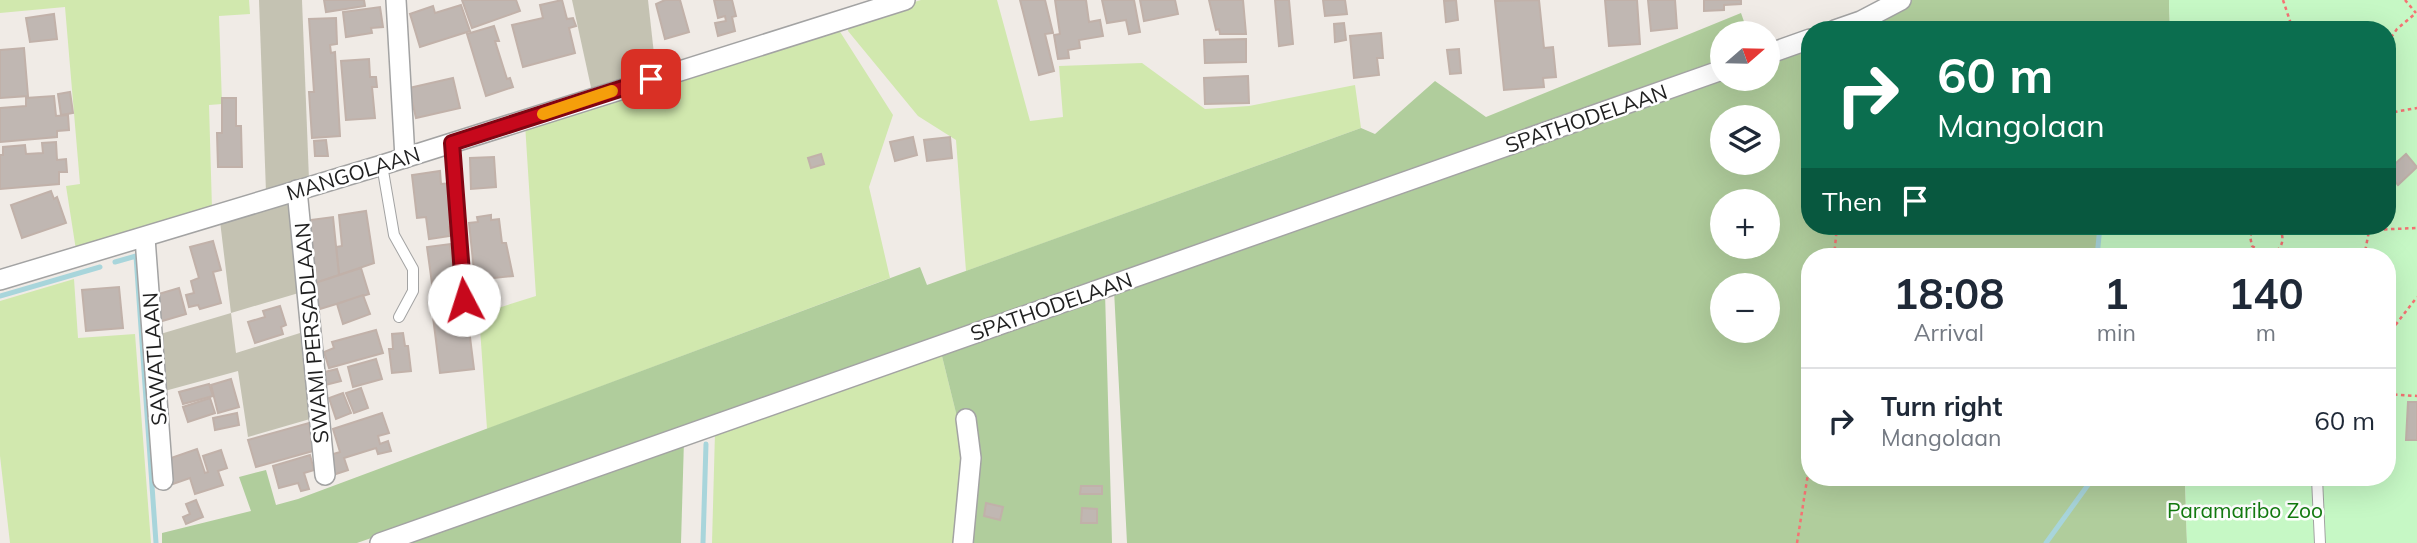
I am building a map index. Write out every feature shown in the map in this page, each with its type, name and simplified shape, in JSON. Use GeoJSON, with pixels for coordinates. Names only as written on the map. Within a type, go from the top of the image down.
{"type":"FeatureCollection","features":[{"type":"Feature","properties":{"kind":"street"},"geometry":{"type":"LineString","coordinates":[[396,0],[405,158]]}},
{"type":"Feature","properties":{"kind":"street","name":"MANGOLAAN"},"geometry":{"type":"LineString","coordinates":[[0,280],[405,158],[905,0]]}},
{"type":"Feature","properties":{"kind":"street"},"geometry":{"type":"LineString","coordinates":[[1861,21],[1901,0]]}},
{"type":"Feature","properties":{"kind":"street"},"geometry":{"type":"LineString","coordinates":[[1780,50],[1801,42]]}},
{"type":"Feature","properties":{"kind":"street","name":"SPATHODELAAN"},"geometry":{"type":"LineString","coordinates":[[380,543],[1710,74]]}},
{"type":"Feature","properties":{"kind":"street","name":"SWAMI PERSADLAAN"},"geometry":{"type":"LineString","coordinates":[[298,190],[325,475]]}},
{"type":"Feature","properties":{"kind":"street","name":"SAWATLAAN"},"geometry":{"type":"LineString","coordinates":[[145,238],[163,480]]}},
{"type":"Feature","properties":{"kind":"street"},"geometry":{"type":"LineString","coordinates":[[963,543],[971,458],[966,419]]}},
{"type":"Feature","properties":{"kind":"lane"},"geometry":{"type":"LineString","coordinates":[[452,143],[464,300]]}},
{"type":"Feature","properties":{"kind":"lane"},"geometry":{"type":"LineString","coordinates":[[382,165],[394,235],[413,269],[413,291],[399,317]]}},
{"type":"Feature","properties":{"kind":"lane"},"geometry":{"type":"LineString","coordinates":[[2317,486],[2320,543]]}},
{"type":"Feature","properties":{"kind":"path"},"geometry":{"type":"LineString","coordinates":[[2283,0],[2291,21]]}},
{"type":"Feature","properties":{"kind":"path"},"geometry":{"type":"LineString","coordinates":[[2396,32],[2416,13],[2404,0]]}},
{"type":"Feature","properties":{"kind":"path"},"geometry":{"type":"LineString","coordinates":[[2396,112],[2417,108]]}},
{"type":"Feature","properties":{"kind":"path"},"geometry":{"type":"LineString","coordinates":[[2396,228],[2417,228]]}},
{"type":"Feature","properties":{"kind":"path"},"geometry":{"type":"LineString","coordinates":[[2396,324],[2417,297]]}},
{"type":"Feature","properties":{"kind":"path"},"geometry":{"type":"LineString","coordinates":[[2396,395],[2417,396]]}},
{"type":"Feature","properties":{"kind":"path"},"geometry":{"type":"LineString","coordinates":[[1797,543],[1806,486]]}},
{"type":"Feature","properties":{"kind":"shaded area"},"geometry":{"type":"Polygon","coordinates":[[[259,0],[302,0],[309,180],[266,192],[259,0]]]}},
{"type":"Feature","properties":{"kind":"shaded area"},"geometry":{"type":"Polygon","coordinates":[[[572,0],[648,0],[656,72],[592,92],[572,0]]]}},
{"type":"Feature","properties":{"kind":"shaded area"},"geometry":{"type":"Polygon","coordinates":[[[290,203],[302,292],[231,313],[220,221],[290,203]]]}},
{"type":"Feature","properties":{"kind":"shaded area"},"geometry":{"type":"Polygon","coordinates":[[[231,313],[236,353],[300,333],[310,419],[248,437],[238,371],[161,392],[157,335],[231,313]]]}},
{"type":"Feature","properties":{"kind":"green space"},"geometry":{"type":"Polygon","coordinates":[[[0,0],[249,0],[250,14],[219,16],[222,104],[209,105],[212,209],[76,250],[66,186],[80,184],[65,7],[0,13],[0,0]]]}},
{"type":"Feature","properties":{"kind":"green space"},"geometry":{"type":"Polygon","coordinates":[[[921,0],[997,0],[1030,121],[1063,117],[1059,66],[1142,63],[1205,109],[1249,106],[1355,85],[1361,128],[966,271],[956,140],[918,116],[848,31],[849,24],[855,20],[921,0]]]}},
{"type":"Feature","properties":{"kind":"green space"},"geometry":{"type":"Polygon","coordinates":[[[1912,0],[2169,0],[2170,21],[1871,21],[1912,0]]]}},
{"type":"Feature","properties":{"kind":"green space","name":"Paramaribo Zoo"},"geometry":{"type":"Polygon","coordinates":[[[2169,0],[2417,0],[2417,543],[2187,543],[2185,486],[2396,486],[2396,248],[2098,248],[2099,235],[2396,235],[2396,21],[2170,21],[2169,0]]]}},
{"type":"Feature","properties":{"kind":"green space"},"geometry":{"type":"Polygon","coordinates":[[[1741,13],[1744,21],[1721,21],[1741,13]]]}},
{"type":"Feature","properties":{"kind":"green space"},"geometry":{"type":"Polygon","coordinates":[[[1710,26],[1710,69],[357,543],[162,543],[162,533],[251,511],[239,477],[266,470],[276,505],[298,499],[920,267],[927,285],[1361,128],[1375,134],[1435,81],[1486,117],[1710,26]]]}},
{"type":"Feature","properties":{"kind":"green space"},"geometry":{"type":"Polygon","coordinates":[[[837,27],[893,115],[869,187],[890,278],[487,429],[479,314],[536,296],[525,124],[837,27]]]}},
{"type":"Feature","properties":{"kind":"green space"},"geometry":{"type":"Polygon","coordinates":[[[1801,48],[1801,235],[2099,235],[2098,248],[1801,248],[1801,486],[2185,486],[2187,543],[1127,543],[1114,290],[1710,83],[1710,91],[1780,91],[1780,56],[1801,48]]]}},
{"type":"Feature","properties":{"kind":"green space"},"geometry":{"type":"Polygon","coordinates":[[[74,279],[78,338],[135,334],[151,543],[10,543],[0,456],[0,301],[74,279]]]}},
{"type":"Feature","properties":{"kind":"green space"},"geometry":{"type":"Polygon","coordinates":[[[1105,292],[1112,543],[967,543],[975,461],[957,417],[941,352],[1105,292]]]}},
{"type":"Feature","properties":{"kind":"green space"},"geometry":{"type":"Polygon","coordinates":[[[941,352],[961,433],[964,462],[955,543],[712,543],[715,432],[941,352]]]}},
{"type":"Feature","properties":{"kind":"green space"},"geometry":{"type":"Polygon","coordinates":[[[684,440],[681,543],[396,543],[684,440]]]}},
{"type":"Feature","properties":{"kind":"building"},"geometry":{"type":"Polygon","coordinates":[[[324,0],[364,0],[365,6],[326,12],[324,0]]]}},
{"type":"Feature","properties":{"kind":"building"},"geometry":{"type":"Polygon","coordinates":[[[462,0],[516,0],[520,11],[472,28],[462,0]]]}},
{"type":"Feature","properties":{"kind":"building"},"geometry":{"type":"Polygon","coordinates":[[[562,0],[567,19],[573,18],[576,26],[569,28],[575,53],[523,67],[512,25],[543,18],[540,5],[562,0]]]}},
{"type":"Feature","properties":{"kind":"building"},"geometry":{"type":"Polygon","coordinates":[[[665,0],[680,0],[689,32],[665,39],[656,4],[665,0]]]}},
{"type":"Feature","properties":{"kind":"building"},"geometry":{"type":"Polygon","coordinates":[[[714,0],[732,0],[736,16],[732,17],[735,31],[718,36],[715,23],[726,21],[725,16],[718,18],[714,0]]]}},
{"type":"Feature","properties":{"kind":"building"},"geometry":{"type":"Polygon","coordinates":[[[1020,0],[1045,0],[1053,33],[1045,34],[1054,71],[1039,75],[1020,0]]]}},
{"type":"Feature","properties":{"kind":"building"},"geometry":{"type":"Polygon","coordinates":[[[1055,0],[1086,0],[1089,22],[1100,20],[1103,36],[1079,40],[1080,48],[1068,50],[1069,58],[1058,59],[1054,35],[1060,34],[1055,0]]]}},
{"type":"Feature","properties":{"kind":"building"},"geometry":{"type":"Polygon","coordinates":[[[1102,0],[1134,0],[1140,32],[1129,34],[1126,20],[1107,23],[1102,0]]]}},
{"type":"Feature","properties":{"kind":"building"},"geometry":{"type":"Polygon","coordinates":[[[1140,0],[1175,0],[1178,14],[1144,21],[1140,0]]]}},
{"type":"Feature","properties":{"kind":"building"},"geometry":{"type":"Polygon","coordinates":[[[1209,0],[1243,0],[1246,34],[1220,34],[1219,29],[1216,30],[1209,0]]]}},
{"type":"Feature","properties":{"kind":"building"},"geometry":{"type":"Polygon","coordinates":[[[1275,0],[1289,0],[1293,44],[1279,46],[1275,0]]]}},
{"type":"Feature","properties":{"kind":"building"},"geometry":{"type":"Polygon","coordinates":[[[1323,0],[1345,0],[1347,14],[1325,16],[1323,0]]]}},
{"type":"Feature","properties":{"kind":"building"},"geometry":{"type":"Polygon","coordinates":[[[1456,0],[1458,20],[1446,22],[1444,1],[1456,0]]]}},
{"type":"Feature","properties":{"kind":"building"},"geometry":{"type":"Polygon","coordinates":[[[1539,0],[1544,48],[1553,47],[1556,77],[1543,78],[1544,87],[1504,90],[1495,1],[1539,0]]]}},
{"type":"Feature","properties":{"kind":"building"},"geometry":{"type":"Polygon","coordinates":[[[1605,0],[1637,0],[1640,44],[1609,46],[1605,0]]]}},
{"type":"Feature","properties":{"kind":"building"},"geometry":{"type":"Polygon","coordinates":[[[1648,0],[1675,0],[1677,28],[1651,31],[1648,0]]]}},
{"type":"Feature","properties":{"kind":"building"},"geometry":{"type":"Polygon","coordinates":[[[1704,0],[1741,0],[1741,4],[1724,5],[1724,10],[1704,11],[1704,0]]]}},
{"type":"Feature","properties":{"kind":"building"},"geometry":{"type":"Polygon","coordinates":[[[461,5],[470,31],[420,47],[410,14],[433,6],[435,13],[461,5]]]}},
{"type":"Feature","properties":{"kind":"building"},"geometry":{"type":"Polygon","coordinates":[[[380,7],[383,27],[371,28],[372,33],[346,37],[343,12],[380,7]]]}},
{"type":"Feature","properties":{"kind":"building"},"geometry":{"type":"Polygon","coordinates":[[[54,14],[57,39],[30,42],[26,18],[54,14]]]}},
{"type":"Feature","properties":{"kind":"building"},"geometry":{"type":"Polygon","coordinates":[[[336,18],[337,44],[330,45],[331,53],[335,52],[340,136],[312,138],[309,92],[314,92],[309,19],[336,18]]]}},
{"type":"Feature","properties":{"kind":"building"},"geometry":{"type":"Polygon","coordinates":[[[1344,23],[1346,40],[1335,42],[1334,24],[1344,23]]]}},
{"type":"Feature","properties":{"kind":"building"},"geometry":{"type":"Polygon","coordinates":[[[494,26],[499,41],[495,41],[507,79],[510,78],[513,87],[486,96],[467,34],[494,26]]]}},
{"type":"Feature","properties":{"kind":"building"},"geometry":{"type":"Polygon","coordinates":[[[1381,33],[1383,58],[1377,58],[1379,75],[1354,78],[1350,36],[1381,33]]]}},
{"type":"Feature","properties":{"kind":"building"},"geometry":{"type":"Polygon","coordinates":[[[1246,39],[1246,62],[1205,63],[1204,40],[1246,39]]]}},
{"type":"Feature","properties":{"kind":"building"},"geometry":{"type":"Polygon","coordinates":[[[24,48],[28,96],[0,98],[0,50],[24,48]]]}},
{"type":"Feature","properties":{"kind":"building"},"geometry":{"type":"Polygon","coordinates":[[[1459,49],[1461,73],[1450,74],[1447,50],[1459,49]]]}},
{"type":"Feature","properties":{"kind":"building"},"geometry":{"type":"Polygon","coordinates":[[[369,59],[370,77],[376,77],[377,87],[372,87],[375,118],[346,120],[341,61],[369,59]]]}},
{"type":"Feature","properties":{"kind":"building"},"geometry":{"type":"Polygon","coordinates":[[[1248,76],[1249,103],[1205,104],[1204,78],[1248,76]]]}},
{"type":"Feature","properties":{"kind":"building"},"geometry":{"type":"Polygon","coordinates":[[[453,78],[460,108],[416,118],[409,88],[453,78]]]}},
{"type":"Feature","properties":{"kind":"building"},"geometry":{"type":"Polygon","coordinates":[[[70,92],[73,113],[61,115],[58,94],[70,92]]]}},
{"type":"Feature","properties":{"kind":"building"},"geometry":{"type":"Polygon","coordinates":[[[54,96],[56,116],[68,115],[69,130],[57,131],[57,137],[0,142],[0,108],[26,106],[26,98],[54,96]]]}},
{"type":"Feature","properties":{"kind":"building"},"geometry":{"type":"Polygon","coordinates":[[[222,98],[236,98],[236,126],[241,126],[242,167],[218,167],[217,133],[222,133],[222,98]]]}},
{"type":"Feature","properties":{"kind":"building"},"geometry":{"type":"Polygon","coordinates":[[[913,137],[917,155],[895,161],[890,142],[913,137]]]}},
{"type":"Feature","properties":{"kind":"building"},"geometry":{"type":"Polygon","coordinates":[[[950,137],[952,158],[927,161],[924,140],[950,137]]]}},
{"type":"Feature","properties":{"kind":"building"},"geometry":{"type":"Polygon","coordinates":[[[326,140],[328,156],[315,156],[314,141],[326,140]]]}},
{"type":"Feature","properties":{"kind":"building"},"geometry":{"type":"Polygon","coordinates":[[[56,142],[57,160],[66,159],[67,172],[59,172],[59,184],[0,189],[0,155],[3,155],[3,147],[25,145],[26,154],[43,153],[42,143],[56,142]]]}},
{"type":"Feature","properties":{"kind":"building"},"geometry":{"type":"Polygon","coordinates":[[[821,154],[824,164],[811,168],[808,158],[821,154]]]}},
{"type":"Feature","properties":{"kind":"building"},"geometry":{"type":"Polygon","coordinates":[[[2406,154],[2417,167],[2398,185],[2396,182],[2396,163],[2406,154]]]}},
{"type":"Feature","properties":{"kind":"building"},"geometry":{"type":"Polygon","coordinates":[[[494,157],[496,187],[471,189],[470,158],[494,157]]]}},
{"type":"Feature","properties":{"kind":"building"},"geometry":{"type":"Polygon","coordinates":[[[440,171],[441,184],[451,183],[457,226],[449,227],[450,236],[429,239],[426,217],[417,218],[412,175],[440,171]]]}},
{"type":"Feature","properties":{"kind":"building"},"geometry":{"type":"Polygon","coordinates":[[[51,191],[54,199],[57,197],[66,223],[22,238],[11,205],[51,191]]]}},
{"type":"Feature","properties":{"kind":"building"},"geometry":{"type":"Polygon","coordinates":[[[366,211],[374,263],[339,275],[336,247],[342,246],[339,215],[366,211]]]}},
{"type":"Feature","properties":{"kind":"building"},"geometry":{"type":"Polygon","coordinates":[[[491,215],[491,220],[499,219],[502,243],[506,243],[513,276],[475,280],[469,223],[478,222],[477,217],[491,215]]]}},
{"type":"Feature","properties":{"kind":"building"},"geometry":{"type":"Polygon","coordinates":[[[333,217],[339,275],[316,283],[310,220],[333,217]]]}},
{"type":"Feature","properties":{"kind":"building"},"geometry":{"type":"Polygon","coordinates":[[[213,241],[221,270],[213,272],[221,303],[200,309],[198,305],[189,307],[186,295],[194,293],[191,281],[199,278],[190,247],[213,241]]]}},
{"type":"Feature","properties":{"kind":"building"},"geometry":{"type":"Polygon","coordinates":[[[450,244],[455,289],[433,291],[427,247],[450,244]]]}},
{"type":"Feature","properties":{"kind":"building"},"geometry":{"type":"Polygon","coordinates":[[[361,268],[369,294],[320,309],[312,284],[361,268]]]}},
{"type":"Feature","properties":{"kind":"building"},"geometry":{"type":"Polygon","coordinates":[[[494,282],[497,307],[480,309],[477,284],[494,282]]]}},
{"type":"Feature","properties":{"kind":"building"},"geometry":{"type":"Polygon","coordinates":[[[119,287],[123,328],[86,331],[82,290],[119,287]]]}},
{"type":"Feature","properties":{"kind":"building"},"geometry":{"type":"Polygon","coordinates":[[[179,288],[186,314],[159,322],[152,296],[179,288]]]}},
{"type":"Feature","properties":{"kind":"building"},"geometry":{"type":"Polygon","coordinates":[[[363,295],[370,314],[343,324],[337,304],[363,295]]]}},
{"type":"Feature","properties":{"kind":"building"},"geometry":{"type":"Polygon","coordinates":[[[280,306],[286,325],[281,327],[283,334],[255,343],[248,322],[265,317],[263,311],[280,306]]]}},
{"type":"Feature","properties":{"kind":"building"},"geometry":{"type":"Polygon","coordinates":[[[457,315],[458,322],[468,321],[474,369],[440,373],[433,317],[457,315]]]}},
{"type":"Feature","properties":{"kind":"building"},"geometry":{"type":"Polygon","coordinates":[[[376,330],[383,353],[329,368],[324,352],[334,348],[332,342],[376,330]]]}},
{"type":"Feature","properties":{"kind":"building"},"geometry":{"type":"Polygon","coordinates":[[[403,333],[405,346],[408,346],[411,371],[392,373],[389,349],[393,349],[392,334],[403,333]]]}},
{"type":"Feature","properties":{"kind":"building"},"geometry":{"type":"Polygon","coordinates":[[[376,359],[382,379],[353,387],[348,367],[376,359]]]}},
{"type":"Feature","properties":{"kind":"building"},"geometry":{"type":"Polygon","coordinates":[[[337,369],[341,381],[325,385],[321,373],[337,369]]]}},
{"type":"Feature","properties":{"kind":"building"},"geometry":{"type":"Polygon","coordinates":[[[231,379],[239,407],[218,413],[211,385],[231,379]]]}},
{"type":"Feature","properties":{"kind":"building"},"geometry":{"type":"Polygon","coordinates":[[[209,384],[213,396],[183,404],[179,392],[209,384]]]}},
{"type":"Feature","properties":{"kind":"building"},"geometry":{"type":"Polygon","coordinates":[[[361,388],[368,408],[354,413],[346,393],[361,388]]]}},
{"type":"Feature","properties":{"kind":"building"},"geometry":{"type":"Polygon","coordinates":[[[343,393],[351,413],[336,419],[329,398],[343,393]]]}},
{"type":"Feature","properties":{"kind":"building"},"geometry":{"type":"Polygon","coordinates":[[[210,398],[215,413],[188,422],[183,407],[210,398]]]}},
{"type":"Feature","properties":{"kind":"building"},"geometry":{"type":"Polygon","coordinates":[[[2408,402],[2417,402],[2417,440],[2406,440],[2408,402]]]}},
{"type":"Feature","properties":{"kind":"building"},"geometry":{"type":"Polygon","coordinates":[[[237,413],[239,425],[215,430],[213,418],[237,413]]]}},
{"type":"Feature","properties":{"kind":"building"},"geometry":{"type":"Polygon","coordinates":[[[382,413],[389,433],[378,436],[380,444],[388,441],[391,451],[378,454],[376,448],[344,458],[348,470],[333,475],[327,456],[340,452],[333,429],[382,413]]]}},
{"type":"Feature","properties":{"kind":"building"},"geometry":{"type":"Polygon","coordinates":[[[309,423],[313,451],[256,467],[248,440],[309,423]]]}},
{"type":"Feature","properties":{"kind":"building"},"geometry":{"type":"Polygon","coordinates":[[[197,449],[205,473],[208,472],[203,456],[221,450],[227,468],[218,471],[223,485],[195,494],[190,478],[173,484],[165,460],[197,449]]]}},
{"type":"Feature","properties":{"kind":"building"},"geometry":{"type":"Polygon","coordinates":[[[310,455],[314,470],[304,473],[309,489],[301,491],[298,483],[279,488],[273,466],[310,455]]]}},
{"type":"Feature","properties":{"kind":"building"},"geometry":{"type":"Polygon","coordinates":[[[1081,486],[1102,486],[1102,494],[1080,494],[1081,486]]]}},
{"type":"Feature","properties":{"kind":"building"},"geometry":{"type":"Polygon","coordinates":[[[196,500],[203,517],[186,524],[183,517],[190,514],[186,504],[196,500]]]}},
{"type":"Feature","properties":{"kind":"building"},"geometry":{"type":"Polygon","coordinates":[[[986,503],[1003,507],[1000,520],[984,516],[986,503]]]}},
{"type":"Feature","properties":{"kind":"building"},"geometry":{"type":"Polygon","coordinates":[[[1082,508],[1097,509],[1097,523],[1081,523],[1082,508]]]}},
{"type":"Feature","properties":{"kind":"waterway"},"geometry":{"type":"LineString","coordinates":[[2098,248],[2099,235]]}},
{"type":"Feature","properties":{"kind":"waterway"},"geometry":{"type":"LineString","coordinates":[[115,262],[136,256],[156,543]]}},
{"type":"Feature","properties":{"kind":"waterway"},"geometry":{"type":"LineString","coordinates":[[0,296],[100,267]]}},
{"type":"Feature","properties":{"kind":"waterway"},"geometry":{"type":"LineString","coordinates":[[703,543],[706,444]]}},
{"type":"Feature","properties":{"kind":"waterway"},"geometry":{"type":"LineString","coordinates":[[2046,543],[2087,486]]}},
{"type":"Feature","properties":{"kind":"slow traffic"},"geometry":{"type":"LineString","coordinates":[[543,114],[612,91]]}},
{"type":"Feature","properties":{"kind":"route"},"geometry":{"type":"LineString","coordinates":[[464,300],[452,143],[651,79]]}}]}
